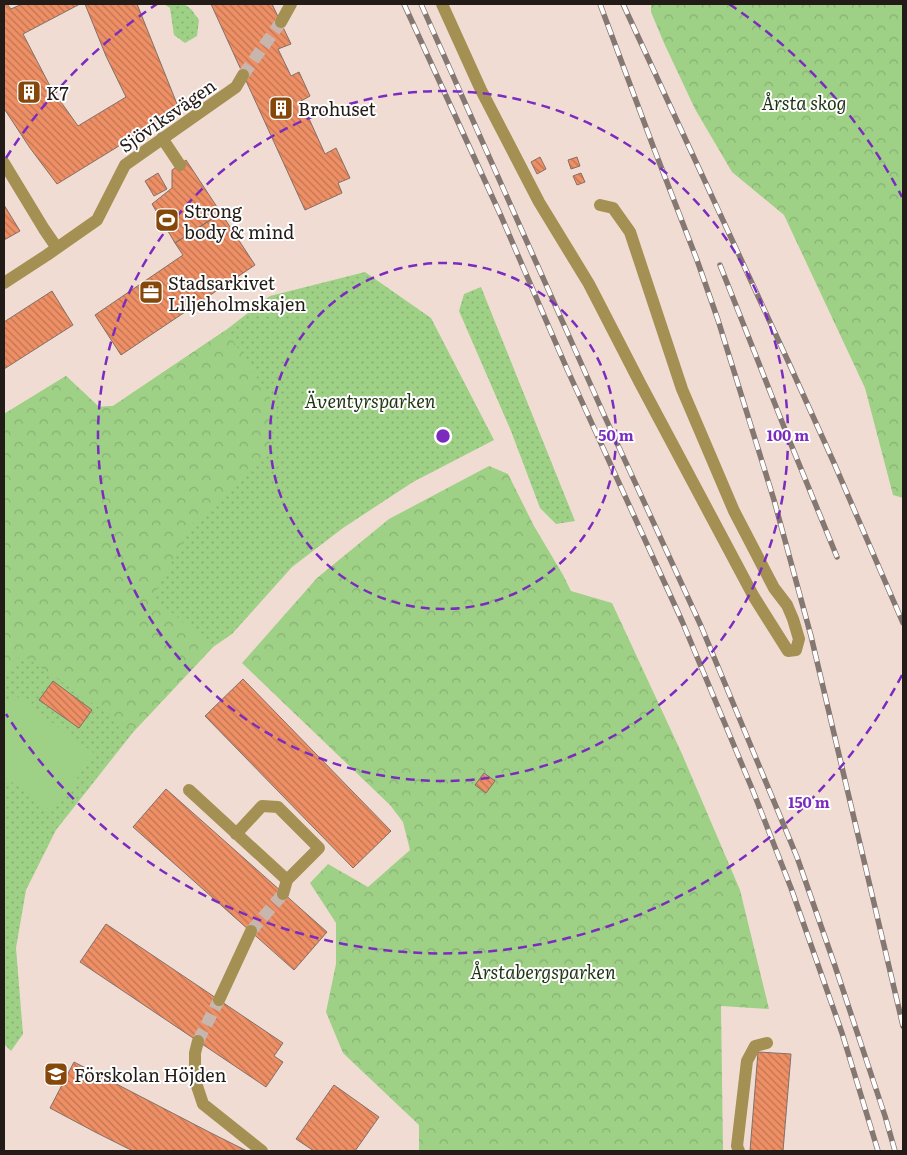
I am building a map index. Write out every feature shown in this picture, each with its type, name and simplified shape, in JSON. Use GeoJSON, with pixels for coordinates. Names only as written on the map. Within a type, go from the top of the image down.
{"type":"FeatureCollection","features":[{"type":"Feature","properties":{"kind":"street"},"geometry":{"type":"LineString","coordinates":[[280,22],[291,4]]}},
{"type":"Feature","properties":{"kind":"street"},"geometry":{"type":"LineString","coordinates":[[442,4],[481,90],[539,202],[589,284],[644,392],[754,597],[788,651],[796,650],[798,639],[787,605],[774,588],[734,511],[682,389],[630,232],[613,208],[600,205]]}},
{"type":"Feature","properties":{"kind":"street","name":"Sjöviksvägen"},"geometry":{"type":"LineString","coordinates":[[4,284],[97,220],[125,164],[236,88],[243,75]]}},
{"type":"Feature","properties":{"kind":"street"},"geometry":{"type":"LineString","coordinates":[[162,138],[180,165]]}},
{"type":"Feature","properties":{"kind":"street"},"geometry":{"type":"LineString","coordinates":[[4,163],[57,248]]}},
{"type":"Feature","properties":{"kind":"street"},"geometry":{"type":"LineString","coordinates":[[189,790],[287,880]]}},
{"type":"Feature","properties":{"kind":"street"},"geometry":{"type":"LineString","coordinates":[[236,834],[262,806],[278,807],[319,848],[287,880],[283,894]]}},
{"type":"Feature","properties":{"kind":"street"},"geometry":{"type":"LineString","coordinates":[[219,1000],[251,931]]}},
{"type":"Feature","properties":{"kind":"street"},"geometry":{"type":"LineString","coordinates":[[198,1041],[195,1053],[195,1080],[203,1104],[262,1151]]}},
{"type":"Feature","properties":{"kind":"street"},"geometry":{"type":"LineString","coordinates":[[739,1151],[737,1146],[747,1061],[755,1046],[767,1043]]}},
{"type":"Feature","properties":{"kind":"green space"},"geometry":{"type":"Polygon","coordinates":[[[164,4],[184,4],[191,9],[199,20],[197,36],[185,43],[174,35],[170,8],[164,4]]]}},
{"type":"Feature","properties":{"kind":"green space","name":"Årsta skog"},"geometry":{"type":"Polygon","coordinates":[[[651,4],[903,4],[903,498],[893,495],[865,388],[784,215],[732,172],[695,109],[651,12],[651,4]]]}},
{"type":"Feature","properties":{"kind":"green space","name":"Äventyrsparken"},"geometry":{"type":"Polygon","coordinates":[[[365,272],[431,318],[494,440],[413,482],[343,528],[292,567],[232,634],[213,647],[134,731],[56,830],[26,890],[16,948],[23,1034],[11,1051],[4,1044],[4,414],[66,376],[99,407],[113,406],[226,330],[270,296],[365,272]]]}},
{"type":"Feature","properties":{"kind":"green space"},"geometry":{"type":"Polygon","coordinates":[[[481,287],[575,521],[556,524],[540,508],[511,431],[459,311],[464,294],[481,287]]]}},
{"type":"Feature","properties":{"kind":"green space"},"geometry":{"type":"Polygon","coordinates":[[[226,330],[278,410],[266,457],[192,524],[153,597],[213,647],[134,731],[21,654],[4,677],[4,414],[66,376],[99,407],[113,406],[226,330]]]}},
{"type":"Feature","properties":{"kind":"green space","name":"Årstabergsparken"},"geometry":{"type":"Polygon","coordinates":[[[489,466],[508,474],[534,526],[571,591],[612,603],[682,754],[740,890],[769,1009],[721,1006],[723,1151],[419,1151],[419,1125],[343,1053],[326,1012],[336,964],[336,923],[310,883],[328,864],[368,887],[410,850],[403,822],[390,805],[242,663],[317,578],[389,519],[489,466]]]}},
{"type":"Feature","properties":{"kind":"green space"},"geometry":{"type":"Polygon","coordinates":[[[13,694],[95,754],[52,812],[4,776],[4,707],[13,694]]]}},
{"type":"Feature","properties":{"kind":"building","name":"K7"},"geometry":{"type":"Polygon","coordinates":[[[4,4],[7,4],[11,9],[22,4],[80,4],[23,34],[51,88],[78,126],[126,97],[106,56],[85,4],[137,4],[179,109],[57,184],[4,111],[4,4]]]}},
{"type":"Feature","properties":{"kind":"building","name":"Brohuset"},"geometry":{"type":"Polygon","coordinates":[[[211,4],[272,4],[291,44],[278,49],[291,76],[299,72],[310,96],[301,101],[325,154],[336,148],[350,178],[338,183],[342,193],[305,210],[211,4]]]}},
{"type":"Feature","properties":{"kind":"building"},"geometry":{"type":"Polygon","coordinates":[[[540,157],[546,169],[537,174],[531,162],[540,157]]]}},
{"type":"Feature","properties":{"kind":"building"},"geometry":{"type":"Polygon","coordinates":[[[577,157],[580,166],[571,169],[568,160],[577,157]]]}},
{"type":"Feature","properties":{"kind":"building"},"geometry":{"type":"Polygon","coordinates":[[[186,160],[221,213],[175,243],[152,204],[172,188],[172,170],[186,160]]]}},
{"type":"Feature","properties":{"kind":"building"},"geometry":{"type":"Polygon","coordinates":[[[158,173],[167,189],[154,196],[145,181],[158,173]]]}},
{"type":"Feature","properties":{"kind":"building"},"geometry":{"type":"Polygon","coordinates":[[[581,173],[585,182],[577,185],[573,176],[581,173]]]}},
{"type":"Feature","properties":{"kind":"building"},"geometry":{"type":"Polygon","coordinates":[[[4,205],[20,231],[4,240],[4,205]]]}},
{"type":"Feature","properties":{"kind":"building"},"geometry":{"type":"Polygon","coordinates":[[[221,213],[255,265],[121,355],[95,315],[183,255],[175,243],[221,213]]]}},
{"type":"Feature","properties":{"kind":"building"},"geometry":{"type":"Polygon","coordinates":[[[52,291],[73,325],[4,369],[4,322],[52,291]]]}},
{"type":"Feature","properties":{"kind":"building"},"geometry":{"type":"Polygon","coordinates":[[[243,679],[391,831],[353,868],[205,716],[243,679]]]}},
{"type":"Feature","properties":{"kind":"building"},"geometry":{"type":"Polygon","coordinates":[[[53,681],[92,710],[79,728],[39,700],[53,681]]]}},
{"type":"Feature","properties":{"kind":"building"},"geometry":{"type":"Polygon","coordinates":[[[484,773],[495,781],[486,793],[475,785],[484,773]]]}},
{"type":"Feature","properties":{"kind":"building"},"geometry":{"type":"Polygon","coordinates":[[[166,789],[327,932],[294,970],[133,827],[166,789]]]}},
{"type":"Feature","properties":{"kind":"building"},"geometry":{"type":"Polygon","coordinates":[[[106,924],[283,1043],[274,1056],[283,1062],[266,1087],[80,962],[106,924]]]}},
{"type":"Feature","properties":{"kind":"building"},"geometry":{"type":"Polygon","coordinates":[[[758,1052],[791,1054],[783,1151],[750,1151],[758,1052]]]}},
{"type":"Feature","properties":{"kind":"building"},"geometry":{"type":"Polygon","coordinates":[[[74,1062],[247,1151],[133,1151],[95,1132],[50,1108],[74,1062]]]}},
{"type":"Feature","properties":{"kind":"building"},"geometry":{"type":"Polygon","coordinates":[[[334,1085],[379,1117],[355,1151],[314,1151],[296,1139],[334,1085]]]}},
{"type":"Feature","properties":{"kind":"tunnel"},"geometry":{"type":"LineString","coordinates":[[243,75],[281,22]]}},
{"type":"Feature","properties":{"kind":"tunnel"},"geometry":{"type":"LineString","coordinates":[[251,931],[283,894]]}},
{"type":"Feature","properties":{"kind":"tunnel"},"geometry":{"type":"LineString","coordinates":[[198,1041],[219,1000]]}},
{"type":"Feature","properties":{"kind":"railway"},"geometry":{"type":"LineString","coordinates":[[404,4],[682,621],[753,791],[791,888],[842,1033],[878,1151]]}},
{"type":"Feature","properties":{"kind":"railway"},"geometry":{"type":"LineString","coordinates":[[421,4],[605,417],[701,626],[797,857],[835,966],[895,1151]]}},
{"type":"Feature","properties":{"kind":"railway"},"geometry":{"type":"LineString","coordinates":[[600,4],[697,260],[718,320],[774,500],[811,636],[903,1026]]}},
{"type":"Feature","properties":{"kind":"railway"},"geometry":{"type":"LineString","coordinates":[[623,4],[788,361],[903,623]]}},
{"type":"Feature","properties":{"kind":"railway"},"geometry":{"type":"LineString","coordinates":[[720,265],[837,557]]}},
{"type":"Feature","properties":{"kind":"place","name":"K7"},"geometry":{"type":"Point","coordinates":[29,92]}},
{"type":"Feature","properties":{"kind":"place","name":"Brohuset"},"geometry":{"type":"Point","coordinates":[281,108]}},
{"type":"Feature","properties":{"kind":"place","name":"Strong body & mind"},"geometry":{"type":"Point","coordinates":[167,220]}},
{"type":"Feature","properties":{"kind":"place","name":"Stadsarkivet Liljeholmskajen"},"geometry":{"type":"Point","coordinates":[151,292]}},
{"type":"Feature","properties":{"kind":"place","name":"Förskolan Höjden"},"geometry":{"type":"Point","coordinates":[56,1074]}}]}
